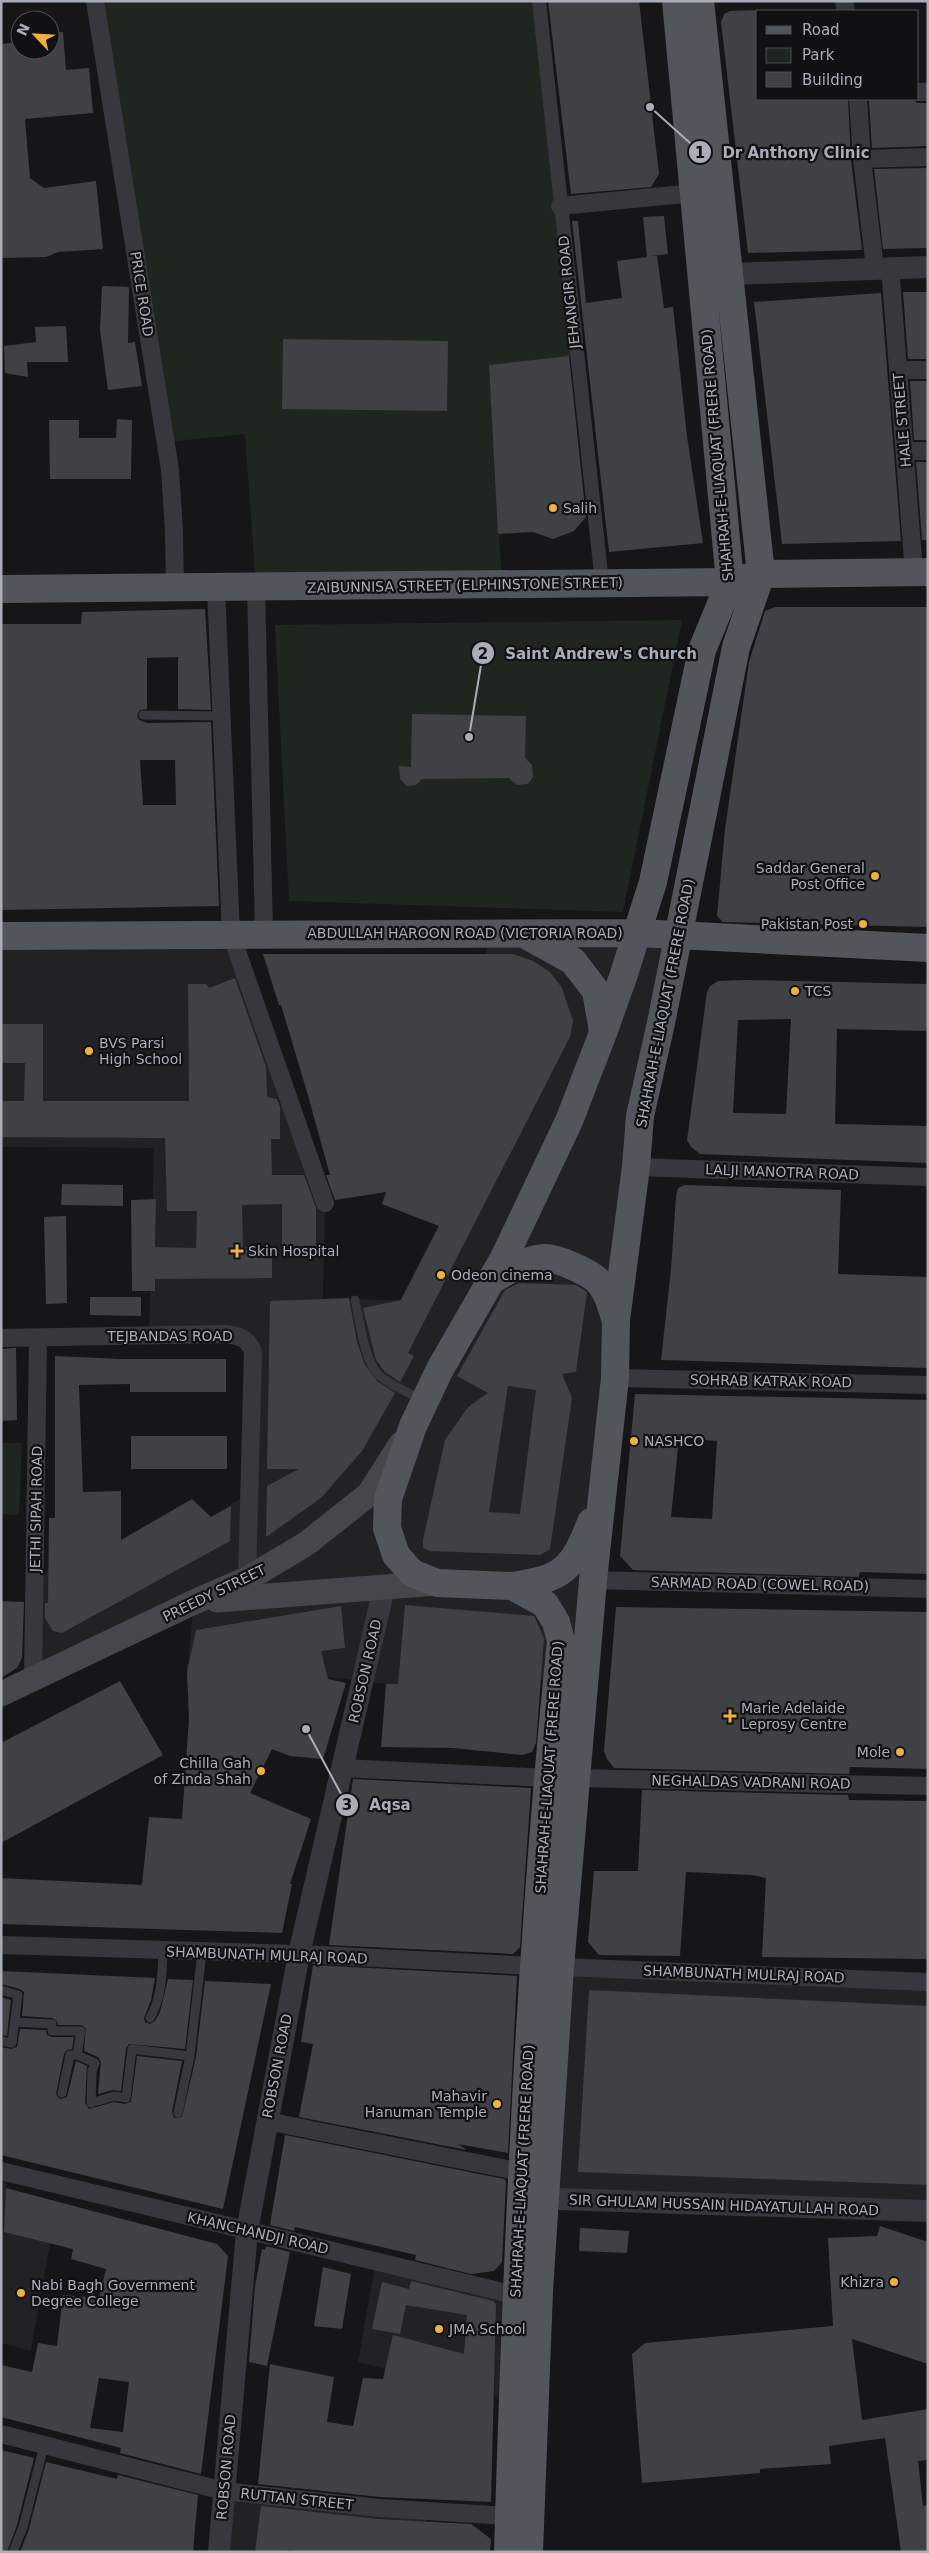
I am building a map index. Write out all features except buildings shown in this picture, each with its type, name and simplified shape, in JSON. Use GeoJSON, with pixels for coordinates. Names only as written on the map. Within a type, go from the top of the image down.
{"type":"FeatureCollection","features":[{"type":"Feature","properties":{"kind":"main road","name":"SHAHRAH-E-LIAQUAT (FRERE ROAD)"},"geometry":{"type":"LineString","coordinates":[[529,2552],[539,2300],[529,2190],[547,1967],[548,1778],[560,1641],[556,1622],[545,1604],[512,1586],[437,1583],[412,1573],[396,1554],[387,1528],[388,1498],[413,1426],[440,1369],[504,1258],[569,1121],[603,1033],[653,882],[702,650],[730,582],[676,1]]}},
{"type":"Feature","properties":{"kind":"main road","name":"SHAHRAH-E-LIAQUAT (FRERE ROAD)"},"geometry":{"type":"LineString","coordinates":[[508,2552],[515,2295],[529,2190],[547,1967],[575,1778],[593,1580],[609,1447],[615,1378],[616,1320],[636,1167],[640,1116],[736,647],[761,574],[731,274],[700,1]]}},
{"type":"Feature","properties":{"kind":"main road","name":"ZAIBUNNISA STREET (ELPHINSTONE STREET)"},"geometry":{"type":"LineString","coordinates":[[1,589],[730,582],[761,574],[921,572]]}},
{"type":"Feature","properties":{"kind":"main road","name":"ABDULLAH HAROON ROAD (VICTORIA ROAD)"},"geometry":{"type":"LineString","coordinates":[[1,936],[638,932],[928,948]]}},
{"type":"Feature","properties":{"kind":"main road"},"geometry":{"type":"LineString","coordinates":[[524,934],[573,961],[596,991],[603,1033]]}},
{"type":"Feature","properties":{"kind":"main road"},"geometry":{"type":"LineString","coordinates":[[491,1280],[522,1264],[545,1258],[569,1264],[596,1280],[607,1294],[616,1320]]}},
{"type":"Feature","properties":{"kind":"main road","name":"PREEDY STREET"},"geometry":{"type":"LineString","coordinates":[[1,1694],[194,1602],[248,1579],[306,1544],[369,1494],[413,1426]]}},
{"type":"Feature","properties":{"kind":"main road"},"geometry":{"type":"LineString","coordinates":[[512,1586],[540,1582],[564,1571],[580,1550],[592,1519],[609,1447]]}},
{"type":"Feature","properties":{"kind":"main road"},"geometry":{"type":"LineString","coordinates":[[194,1602],[325,1590],[384,1588],[437,1583]]}},
{"type":"Feature","properties":{"kind":"street","name":"PRICE ROAD"},"geometry":{"type":"LineString","coordinates":[[95,1],[170,470],[175,588]]}},
{"type":"Feature","properties":{"kind":"street","name":"JEHANGIR ROAD"},"geometry":{"type":"LineString","coordinates":[[539,1],[602,583]]}},
{"type":"Feature","properties":{"kind":"street","name":"HALE STREET"},"geometry":{"type":"LineString","coordinates":[[858,100],[862,160],[898,370],[905,451],[921,572]]}},
{"type":"Feature","properties":{"kind":"street"},"geometry":{"type":"LineString","coordinates":[[862,160],[928,157]]}},
{"type":"Feature","properties":{"kind":"street"},"geometry":{"type":"LineString","coordinates":[[560,206],[695,193]]}},
{"type":"Feature","properties":{"kind":"street"},"geometry":{"type":"LineString","coordinates":[[731,274],[928,267]]}},
{"type":"Feature","properties":{"kind":"street"},"geometry":{"type":"LineString","coordinates":[[898,370],[928,370]]}},
{"type":"Feature","properties":{"kind":"street"},"geometry":{"type":"LineString","coordinates":[[905,451],[928,451]]}},
{"type":"Feature","properties":{"kind":"street"},"geometry":{"type":"LineString","coordinates":[[256,586],[264,933]]}},
{"type":"Feature","properties":{"kind":"street"},"geometry":{"type":"LineString","coordinates":[[216,588],[231,934],[324,1203]]}},
{"type":"Feature","properties":{"kind":"street","name":"LALJI MANOTRA ROAD"},"geometry":{"type":"LineString","coordinates":[[636,1167],[928,1177]]}},
{"type":"Feature","properties":{"kind":"street","name":"TEJBANDAS ROAD"},"geometry":{"type":"LineString","coordinates":[[1,1338],[226,1334],[241,1336],[250,1343],[253,1352],[248,1579]]}},
{"type":"Feature","properties":{"kind":"street","name":"JETHI SIPAH ROAD"},"geometry":{"type":"LineString","coordinates":[[34,1679],[38,1338]]}},
{"type":"Feature","properties":{"kind":"street","name":"SOHRAB KATRAK ROAD"},"geometry":{"type":"LineString","coordinates":[[615,1378],[928,1385]]}},
{"type":"Feature","properties":{"kind":"street","name":"SARMAD ROAD (COWEL ROAD)"},"geometry":{"type":"LineString","coordinates":[[593,1580],[928,1589]]}},
{"type":"Feature","properties":{"kind":"street","name":"ROBSON ROAD"},"geometry":{"type":"LineString","coordinates":[[219,2552],[247,2230],[299,1954],[384,1588]]}},
{"type":"Feature","properties":{"kind":"street"},"geometry":{"type":"LineString","coordinates":[[342,1768],[548,1778]]}},
{"type":"Feature","properties":{"kind":"street","name":"NEGHALDAS VADRANI ROAD"},"geometry":{"type":"LineString","coordinates":[[575,1778],[928,1786]]}},
{"type":"Feature","properties":{"kind":"street","name":"SHAMBUNATH MULRAJ ROAD"},"geometry":{"type":"LineString","coordinates":[[1,1945],[163,1952],[299,1954],[547,1967],[928,1982]]}},
{"type":"Feature","properties":{"kind":"street"},"geometry":{"type":"LineString","coordinates":[[267,2121],[529,2190]]}},
{"type":"Feature","properties":{"kind":"street","name":"KHANCHANDJI ROAD"},"geometry":{"type":"LineString","coordinates":[[1,2171],[515,2295]]}},
{"type":"Feature","properties":{"kind":"street","name":"SIR GHULAM HUSSAIN HIDAYATULLAH ROAD"},"geometry":{"type":"LineString","coordinates":[[529,2190],[928,2211]]}},
{"type":"Feature","properties":{"kind":"street","name":"RUTTAN STREET"},"geometry":{"type":"LineString","coordinates":[[1,2434],[224,2491],[379,2508],[509,2516]]}},
{"type":"Feature","properties":{"kind":"lane"},"geometry":{"type":"LineString","coordinates":[[143,715],[221,716]]}},
{"type":"Feature","properties":{"kind":"lane"},"geometry":{"type":"LineString","coordinates":[[355,1300],[368,1354],[379,1376],[425,1401]]}},
{"type":"Feature","properties":{"kind":"lane"},"geometry":{"type":"LineString","coordinates":[[150,2018],[158,2005],[163,1952]]}},
{"type":"Feature","properties":{"kind":"lane"},"geometry":{"type":"LineString","coordinates":[[178,2113],[190,2056],[202,1953]]}},
{"type":"Feature","properties":{"kind":"lane"},"geometry":{"type":"LineString","coordinates":[[1,1990],[18,1994],[12,2043],[1,2041]]}},
{"type":"Feature","properties":{"kind":"lane"},"geometry":{"type":"LineString","coordinates":[[15,2022],[52,2024],[52,2031],[81,2031],[78,2055]]}},
{"type":"Feature","properties":{"kind":"lane"},"geometry":{"type":"LineString","coordinates":[[62,2093],[70,2055],[78,2055],[95,2063],[92,2071],[91,2103],[114,2096],[126,2098],[132,2049],[190,2056]]}},
{"type":"Feature","properties":{"kind":"lane"},"geometry":{"type":"LineString","coordinates":[[13,2552],[23,2527],[44,2446]]}},
{"type":"Feature","properties":{"kind":"shaded area"},"geometry":{"type":"Polygon","coordinates":[[[231,934],[325,1203],[323,1299],[400,1300],[483,1139],[489,1032],[486,934],[678,934],[615,1378],[584,1683],[461,1673],[459,1686],[386,1684],[319,1676],[189,1726],[187,1672],[194,1602],[33,1679],[35,1572],[129,1566],[250,1493],[250,1343],[149,1336],[154,1148],[1,1147],[1,936],[231,934]]]}},
{"type":"Feature","properties":{"kind":"shaded area"},"geometry":{"type":"Polygon","coordinates":[[[559,1967],[928,1981],[928,2211],[545,2200],[559,1967]]]}},
{"type":"Feature","properties":{"kind":"shaded area","name":"Nabi Bagh Government Degree College"},"geometry":{"type":"Polygon","coordinates":[[[1,2171],[7,2172],[4,2232],[50,2243],[31,2351],[1,2343],[1,2171]]]}},
{"type":"Feature","properties":{"kind":"shaded area","name":"JMA School"},"geometry":{"type":"Polygon","coordinates":[[[376,2260],[515,2295],[512,2400],[358,2362],[376,2260]]]}},
{"type":"Feature","properties":{"kind":"shaded area"},"geometry":{"type":"Polygon","coordinates":[[[224,2491],[427,2511],[422,2552],[219,2552],[224,2491]]]}},
{"type":"Feature","properties":{"kind":"green space"},"geometry":{"type":"Polygon","coordinates":[[[95,1],[539,1],[576,356],[489,365],[502,584],[256,586],[245,434],[167,442],[95,1]]]}},
{"type":"Feature","properties":{"kind":"green space"},"geometry":{"type":"Polygon","coordinates":[[[682,620],[623,912],[289,901],[275,625],[682,620]]]}},
{"type":"Feature","properties":{"kind":"green space"},"geometry":{"type":"Polygon","coordinates":[[[1,1443],[22,1443],[19,1515],[1,1514],[1,1443]]]}},
{"type":"Feature","properties":{"kind":"place","name":"Dr Anthony Clinic"},"geometry":{"type":"Point","coordinates":[650,107]}},
{"type":"Feature","properties":{"kind":"place","name":"Salih"},"geometry":{"type":"Point","coordinates":[553,508]}},
{"type":"Feature","properties":{"kind":"place","name":"Saint Andrew's Church"},"geometry":{"type":"Point","coordinates":[469,737]}},
{"type":"Feature","properties":{"kind":"place","name":"Saddar General Post Office"},"geometry":{"type":"Point","coordinates":[875,876]}},
{"type":"Feature","properties":{"kind":"place","name":"Pakistan Post"},"geometry":{"type":"Point","coordinates":[863,924]}},
{"type":"Feature","properties":{"kind":"place","name":"TCS"},"geometry":{"type":"Point","coordinates":[795,991]}},
{"type":"Feature","properties":{"kind":"place","name":"BVS Parsi High School"},"geometry":{"type":"Point","coordinates":[89,1051]}},
{"type":"Feature","properties":{"kind":"place","name":"Skin Hospital"},"geometry":{"type":"Point","coordinates":[237,1251]}},
{"type":"Feature","properties":{"kind":"place","name":"Odeon cinema"},"geometry":{"type":"Point","coordinates":[441,1275]}},
{"type":"Feature","properties":{"kind":"place","name":"NASHCO"},"geometry":{"type":"Point","coordinates":[634,1441]}},
{"type":"Feature","properties":{"kind":"place","name":"Marie Adelaide Leprosy Centre"},"geometry":{"type":"Point","coordinates":[730,1716]}},
{"type":"Feature","properties":{"kind":"place","name":"Aqsa"},"geometry":{"type":"Point","coordinates":[306,1729]}},
{"type":"Feature","properties":{"kind":"place","name":"Mole"},"geometry":{"type":"Point","coordinates":[900,1752]}},
{"type":"Feature","properties":{"kind":"place","name":"Chilla Gah of Zinda Shah"},"geometry":{"type":"Point","coordinates":[261,1771]}},
{"type":"Feature","properties":{"kind":"place","name":"Mahavir Hanuman Temple"},"geometry":{"type":"Point","coordinates":[497,2104]}},
{"type":"Feature","properties":{"kind":"place","name":"Khizra"},"geometry":{"type":"Point","coordinates":[894,2282]}},
{"type":"Feature","properties":{"kind":"place","name":"Nabi Bagh Government Degree College"},"geometry":{"type":"Point","coordinates":[21,2293]}},
{"type":"Feature","properties":{"kind":"place","name":"JMA School"},"geometry":{"type":"Point","coordinates":[439,2329]}}]}
